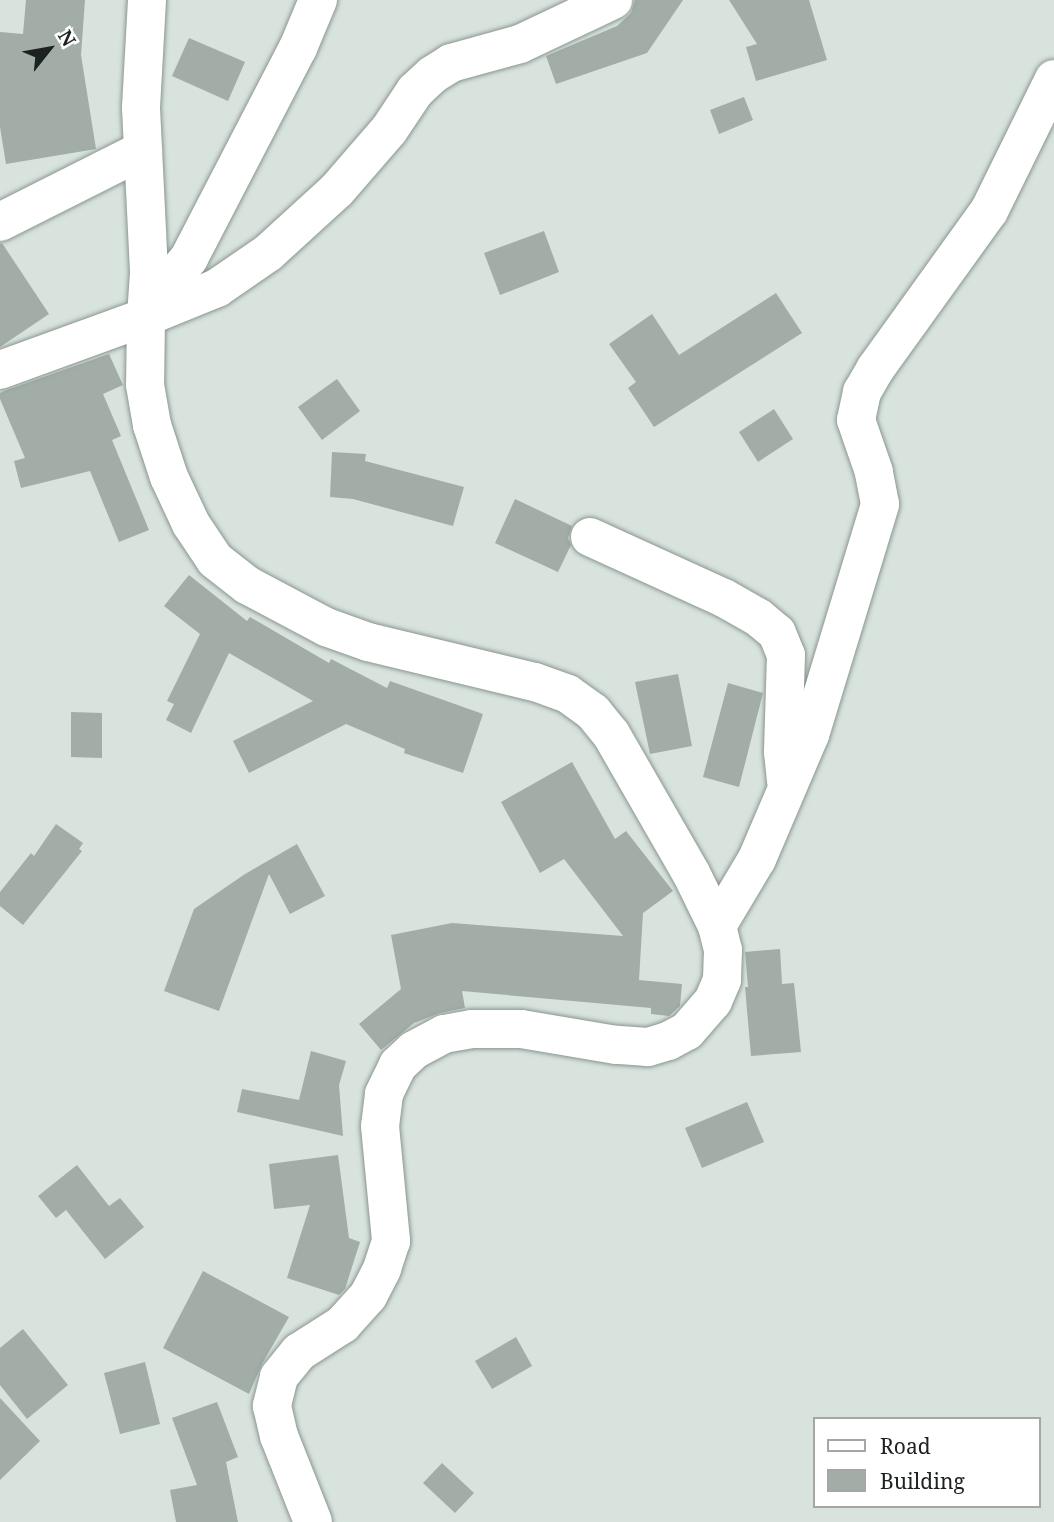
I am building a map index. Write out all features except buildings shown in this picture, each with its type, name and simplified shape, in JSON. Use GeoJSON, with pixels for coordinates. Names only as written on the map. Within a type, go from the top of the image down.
{"type":"FeatureCollection","features":[{"type":"Feature","properties":{"kind":"street"},"geometry":{"type":"LineString","coordinates":[[147,0],[142,53],[149,273],[145,385],[152,425],[169,477],[191,524],[215,560],[247,585],[326,627],[368,642],[535,682],[568,694],[593,712],[617,744],[691,873],[717,926],[723,950],[722,980],[713,1000],[687,1031],[668,1041],[648,1047],[616,1045],[521,1029],[472,1029],[444,1034],[414,1049],[398,1065],[384,1094],[380,1126],[390,1241],[382,1269],[368,1296],[343,1324],[299,1353],[279,1377],[272,1406],[279,1436],[313,1522]]}},
{"type":"Feature","properties":{"kind":"street"},"geometry":{"type":"LineString","coordinates":[[147,307],[189,258],[299,48],[318,0]]}},
{"type":"Feature","properties":{"kind":"street"},"geometry":{"type":"LineString","coordinates":[[0,370],[147,307],[217,288],[268,253],[337,190],[389,130],[415,91],[432,75],[450,63],[520,44],[613,0]]}},
{"type":"Feature","properties":{"kind":"street"},"geometry":{"type":"LineString","coordinates":[[717,926],[757,859],[810,735],[880,504],[874,472],[856,420],[862,392],[876,368],[989,211],[1054,79]]}},
{"type":"Feature","properties":{"kind":"street"},"geometry":{"type":"LineString","coordinates":[[0,222],[143,150]]}},
{"type":"Feature","properties":{"kind":"street"},"geometry":{"type":"LineString","coordinates":[[590,537],[724,598],[759,618],[777,633],[786,656],[783,752],[787,788]]}}]}
